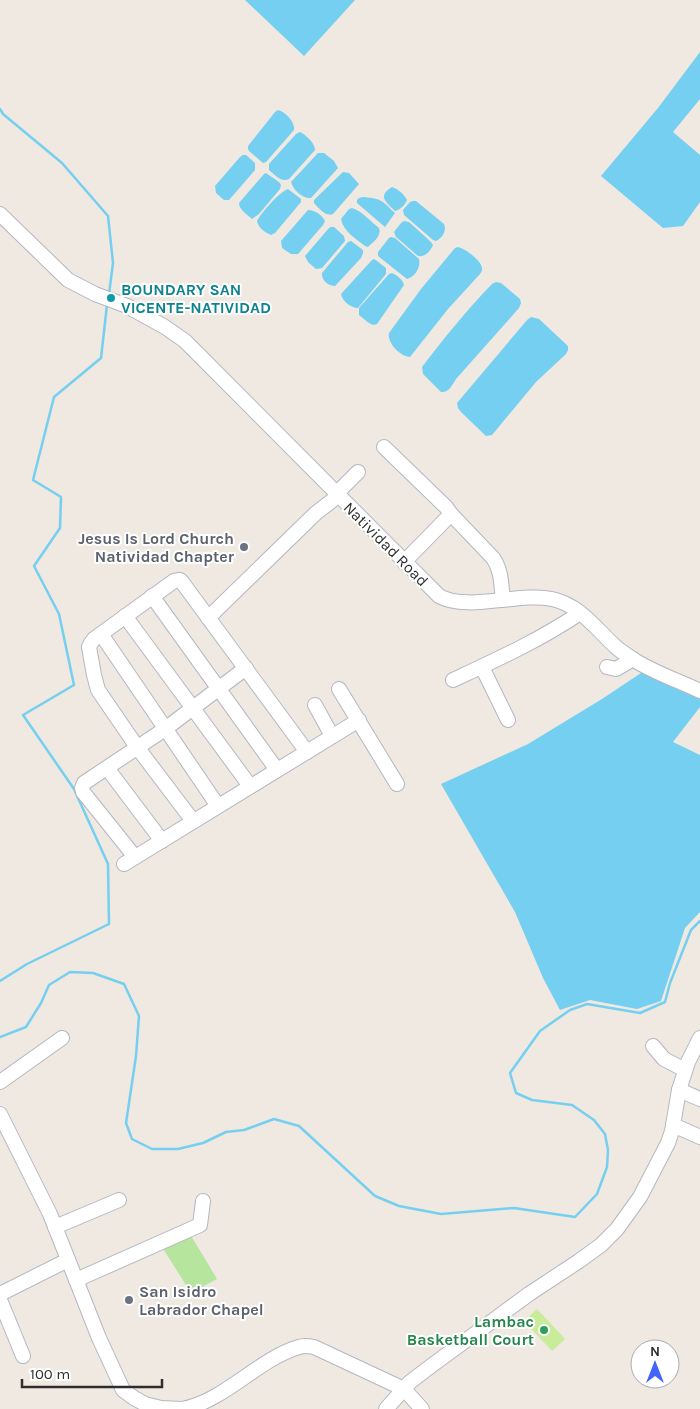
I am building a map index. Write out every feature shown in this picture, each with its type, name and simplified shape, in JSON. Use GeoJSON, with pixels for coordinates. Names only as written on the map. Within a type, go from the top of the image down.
{"type":"FeatureCollection","features":[{"type":"Feature","properties":{"kind":"street","name":"Natividad Road"},"geometry":{"type":"LineString","coordinates":[[0,214],[68,280],[95,294],[127,306],[165,326],[185,341],[439,596],[453,602],[528,598],[552,599],[580,613],[596,626],[616,647],[633,659],[700,691]]}},
{"type":"Feature","properties":{"kind":"street"},"geometry":{"type":"LineString","coordinates":[[384,447],[446,507],[493,558],[500,573],[503,600]]}},
{"type":"Feature","properties":{"kind":"street"},"geometry":{"type":"LineString","coordinates":[[208,618],[337,495],[358,472]]}},
{"type":"Feature","properties":{"kind":"street"},"geometry":{"type":"LineString","coordinates":[[404,562],[451,514]]}},
{"type":"Feature","properties":{"kind":"street"},"geometry":{"type":"LineString","coordinates":[[193,821],[137,748],[98,690],[90,647],[90,643],[94,639],[174,581],[180,580],[308,752]]}},
{"type":"Feature","properties":{"kind":"street"},"geometry":{"type":"LineString","coordinates":[[152,596],[276,770]]}},
{"type":"Feature","properties":{"kind":"street"},"geometry":{"type":"LineString","coordinates":[[453,680],[516,650],[580,613]]}},
{"type":"Feature","properties":{"kind":"street"},"geometry":{"type":"LineString","coordinates":[[125,616],[250,786]]}},
{"type":"Feature","properties":{"kind":"street"},"geometry":{"type":"LineString","coordinates":[[101,634],[218,806]]}},
{"type":"Feature","properties":{"kind":"street"},"geometry":{"type":"LineString","coordinates":[[607,667],[616,669],[633,659]]}},
{"type":"Feature","properties":{"kind":"street"},"geometry":{"type":"LineString","coordinates":[[482,667],[508,720]]}},
{"type":"Feature","properties":{"kind":"street"},"geometry":{"type":"LineString","coordinates":[[246,668],[165,729],[84,782],[83,792],[129,861],[358,720]]}},
{"type":"Feature","properties":{"kind":"street"},"geometry":{"type":"LineString","coordinates":[[339,689],[397,784]]}},
{"type":"Feature","properties":{"kind":"street"},"geometry":{"type":"LineString","coordinates":[[315,705],[332,736]]}},
{"type":"Feature","properties":{"kind":"street"},"geometry":{"type":"LineString","coordinates":[[107,768],[162,841]]}},
{"type":"Feature","properties":{"kind":"street"},"geometry":{"type":"LineString","coordinates":[[0,1082],[62,1038]]}},
{"type":"Feature","properties":{"kind":"street"},"geometry":{"type":"LineString","coordinates":[[386,1409],[404,1389],[431,1366],[601,1245],[617,1230],[632,1209],[668,1143],[685,1070],[700,1038]]}},
{"type":"Feature","properties":{"kind":"street"},"geometry":{"type":"LineString","coordinates":[[653,1046],[664,1059],[685,1070]]}},
{"type":"Feature","properties":{"kind":"street"},"geometry":{"type":"LineString","coordinates":[[679,1090],[700,1099]]}},
{"type":"Feature","properties":{"kind":"street"},"geometry":{"type":"LineString","coordinates":[[0,1114],[28,1168],[55,1227],[99,1338],[123,1390],[134,1398],[145,1404],[161,1408],[182,1409],[194,1407],[230,1387],[274,1358],[299,1347],[306,1346],[314,1347],[404,1389],[422,1409]]}},
{"type":"Feature","properties":{"kind":"street"},"geometry":{"type":"LineString","coordinates":[[673,1125],[700,1137]]}},
{"type":"Feature","properties":{"kind":"street"},"geometry":{"type":"LineString","coordinates":[[55,1227],[119,1200]]}},
{"type":"Feature","properties":{"kind":"street"},"geometry":{"type":"LineString","coordinates":[[76,1280],[200,1225],[203,1202]]}},
{"type":"Feature","properties":{"kind":"street"},"geometry":{"type":"LineString","coordinates":[[0,1294],[68,1260]]}},
{"type":"Feature","properties":{"kind":"street"},"geometry":{"type":"LineString","coordinates":[[0,1300],[23,1356]]}},
{"type":"Feature","properties":{"kind":"green space"},"geometry":{"type":"Polygon","coordinates":[[[190,1234],[217,1279],[191,1293],[162,1247],[190,1234]]]}},
{"type":"Feature","properties":{"kind":"green space","name":"Lambac Basketball Court"},"geometry":{"type":"Polygon","coordinates":[[[537,1309],[565,1339],[552,1351],[524,1321],[537,1309]]]}},
{"type":"Feature","properties":{"kind":"water"},"geometry":{"type":"Polygon","coordinates":[[[245,0],[355,0],[304,56],[245,0]]]}},
{"type":"Feature","properties":{"kind":"water"},"geometry":{"type":"Polygon","coordinates":[[[700,52],[700,99],[673,132],[700,155],[700,202],[683,226],[663,228],[601,176],[658,108],[700,52]]]}},
{"type":"Feature","properties":{"kind":"water"},"geometry":{"type":"Polygon","coordinates":[[[278,110],[289,118],[294,130],[266,162],[263,163],[249,151],[248,146],[278,110]]]}},
{"type":"Feature","properties":{"kind":"water"},"geometry":{"type":"Polygon","coordinates":[[[300,132],[310,140],[315,150],[289,179],[280,179],[269,170],[269,164],[300,132]]]}},
{"type":"Feature","properties":{"kind":"water"},"geometry":{"type":"Polygon","coordinates":[[[318,153],[324,153],[334,161],[338,168],[311,198],[308,198],[299,193],[291,182],[318,153]]]}},
{"type":"Feature","properties":{"kind":"water"},"geometry":{"type":"Polygon","coordinates":[[[243,155],[246,155],[255,163],[255,170],[229,200],[224,200],[216,193],[215,186],[243,155]]]}},
{"type":"Feature","properties":{"kind":"water"},"geometry":{"type":"Polygon","coordinates":[[[343,172],[349,173],[359,184],[333,214],[330,215],[322,212],[314,203],[314,200],[343,172]]]}},
{"type":"Feature","properties":{"kind":"water"},"geometry":{"type":"Polygon","coordinates":[[[266,173],[279,182],[281,185],[280,189],[259,214],[252,219],[242,210],[239,203],[266,173]]]}},
{"type":"Feature","properties":{"kind":"water"},"geometry":{"type":"Polygon","coordinates":[[[392,187],[401,192],[407,200],[402,207],[395,211],[384,199],[387,190],[392,187]]]}},
{"type":"Feature","properties":{"kind":"water"},"geometry":{"type":"Polygon","coordinates":[[[288,189],[301,199],[301,202],[275,233],[271,235],[261,228],[257,221],[271,203],[288,189]]]}},
{"type":"Feature","properties":{"kind":"water"},"geometry":{"type":"Polygon","coordinates":[[[363,197],[381,201],[395,213],[385,227],[357,203],[359,198],[363,197]]]}},
{"type":"Feature","properties":{"kind":"water"},"geometry":{"type":"Polygon","coordinates":[[[413,201],[416,201],[444,224],[444,232],[438,240],[433,240],[404,215],[403,210],[413,201]]]}},
{"type":"Feature","properties":{"kind":"water"},"geometry":{"type":"Polygon","coordinates":[[[352,208],[363,214],[379,228],[378,236],[368,247],[350,234],[342,223],[341,219],[352,208]]]}},
{"type":"Feature","properties":{"kind":"water"},"geometry":{"type":"Polygon","coordinates":[[[308,210],[318,213],[325,221],[298,254],[291,254],[282,248],[281,241],[308,210]]]}},
{"type":"Feature","properties":{"kind":"water"},"geometry":{"type":"Polygon","coordinates":[[[404,221],[409,222],[433,245],[423,256],[418,256],[396,237],[394,232],[404,221]]]}},
{"type":"Feature","properties":{"kind":"water"},"geometry":{"type":"Polygon","coordinates":[[[331,227],[334,227],[344,236],[345,241],[322,268],[316,269],[308,262],[305,256],[331,227]]]}},
{"type":"Feature","properties":{"kind":"water"},"geometry":{"type":"Polygon","coordinates":[[[391,237],[395,238],[419,259],[418,268],[410,278],[407,279],[378,256],[378,252],[391,237]]]}},
{"type":"Feature","properties":{"kind":"water"},"geometry":{"type":"Polygon","coordinates":[[[351,241],[363,250],[361,258],[335,286],[330,285],[324,280],[322,273],[348,242],[351,241]]]}},
{"type":"Feature","properties":{"kind":"water"},"geometry":{"type":"Polygon","coordinates":[[[458,247],[468,252],[479,262],[482,266],[480,274],[448,309],[410,357],[402,354],[392,345],[389,333],[421,289],[455,248],[458,247]]]}},
{"type":"Feature","properties":{"kind":"water"},"geometry":{"type":"Polygon","coordinates":[[[374,259],[386,268],[386,274],[358,308],[353,307],[345,302],[341,294],[374,259]]]}},
{"type":"Feature","properties":{"kind":"water"},"geometry":{"type":"Polygon","coordinates":[[[392,273],[404,285],[377,324],[370,324],[359,315],[359,308],[392,273]]]}},
{"type":"Feature","properties":{"kind":"water"},"geometry":{"type":"Polygon","coordinates":[[[496,282],[501,283],[520,299],[519,308],[450,388],[441,392],[423,374],[422,367],[465,314],[496,282]]]}},
{"type":"Feature","properties":{"kind":"water"},"geometry":{"type":"Polygon","coordinates":[[[531,317],[539,319],[568,346],[568,350],[536,382],[492,435],[486,436],[461,412],[457,403],[531,317]]]}},
{"type":"Feature","properties":{"kind":"water"},"geometry":{"type":"Polygon","coordinates":[[[643,670],[700,694],[700,707],[673,742],[700,755],[700,912],[685,928],[661,1001],[637,1009],[590,1000],[560,1010],[543,978],[515,912],[441,784],[528,744],[602,699],[643,670]]]}},
{"type":"Feature","properties":{"kind":"waterway"},"geometry":{"type":"LineString","coordinates":[[0,109],[3,114],[62,163],[108,216],[113,263],[109,294]]}},
{"type":"Feature","properties":{"kind":"waterway"},"geometry":{"type":"LineString","coordinates":[[0,981],[27,964],[109,924],[108,864],[74,789],[23,715],[74,685],[59,614],[34,566],[60,528],[61,497],[33,480],[54,397],[101,358],[107,305]]}},
{"type":"Feature","properties":{"kind":"waterway"},"geometry":{"type":"LineString","coordinates":[[0,1037],[26,1027],[41,1003],[49,985],[70,972],[93,973],[124,984],[139,1016],[136,1056],[126,1123],[132,1139],[152,1149],[178,1149],[203,1143],[226,1132],[244,1130],[274,1119],[299,1126],[375,1196],[399,1206],[441,1214],[514,1208],[575,1217],[597,1194],[607,1167],[608,1150],[605,1134],[594,1120],[572,1105],[532,1100],[516,1093],[510,1073],[540,1031],[570,1010],[587,1004],[640,1013],[665,1002],[670,983],[691,930],[700,921]]}},
{"type":"Feature","properties":{"kind":"place","name":"BOUNDARY SAN VICENTE-NATIVIDAD"},"geometry":{"type":"Point","coordinates":[111,298]}},
{"type":"Feature","properties":{"kind":"place","name":"Jesus Is Lord Church Natividad Chapter"},"geometry":{"type":"Point","coordinates":[244,547]}},
{"type":"Feature","properties":{"kind":"place","name":"San Isidro Labrador Chapel"},"geometry":{"type":"Point","coordinates":[129,1300]}},
{"type":"Feature","properties":{"kind":"place","name":"Lambac Basketball Court"},"geometry":{"type":"Point","coordinates":[544,1330]}}]}
